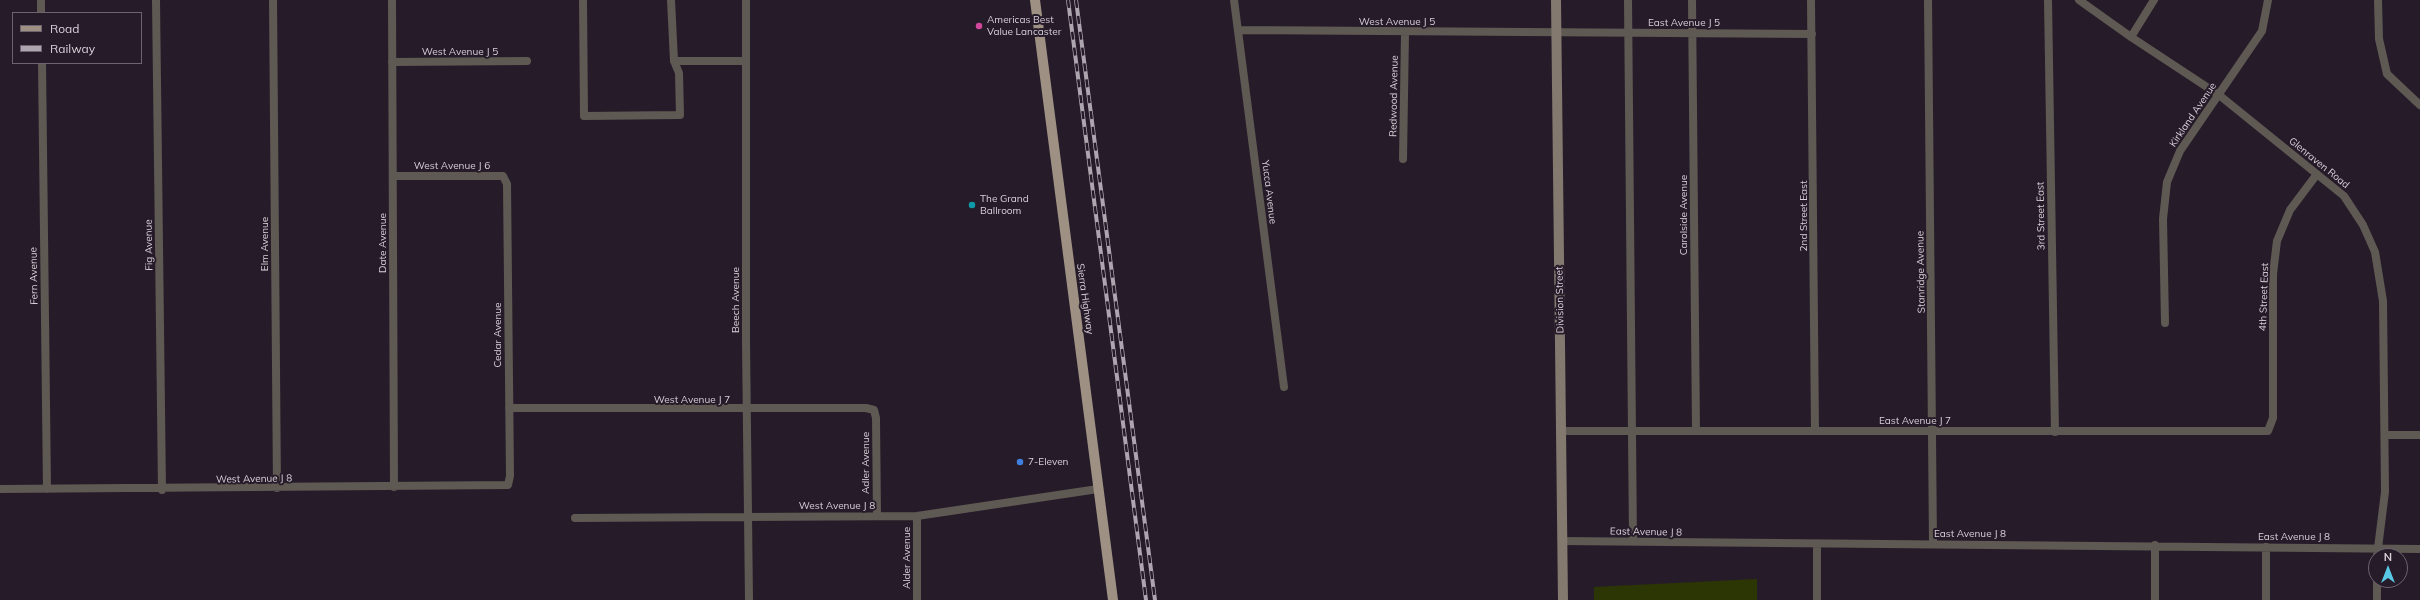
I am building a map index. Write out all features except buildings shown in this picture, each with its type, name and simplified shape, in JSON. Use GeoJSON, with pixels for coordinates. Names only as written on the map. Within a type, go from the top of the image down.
{"type":"FeatureCollection","features":[{"type":"Feature","properties":{"kind":"main road","name":"Sierra Highway"},"geometry":{"type":"LineString","coordinates":[[1035,0],[1113,600]]}},
{"type":"Feature","properties":{"kind":"main road","name":"Division Street"},"geometry":{"type":"LineString","coordinates":[[1556,0],[1563,600]]}},
{"type":"Feature","properties":{"kind":"street"},"geometry":{"type":"LineString","coordinates":[[41,0],[41,12]]}},
{"type":"Feature","properties":{"kind":"street","name":"Fig Avenue"},"geometry":{"type":"LineString","coordinates":[[156,0],[162,490]]}},
{"type":"Feature","properties":{"kind":"street","name":"Elm Avenue"},"geometry":{"type":"LineString","coordinates":[[273,0],[277,488]]}},
{"type":"Feature","properties":{"kind":"street","name":"Date Avenue"},"geometry":{"type":"LineString","coordinates":[[392,0],[394,486]]}},
{"type":"Feature","properties":{"kind":"street"},"geometry":{"type":"LineString","coordinates":[[583,0],[584,116],[680,115],[679,73],[674,62],[671,0]]}},
{"type":"Feature","properties":{"kind":"street","name":"Beech Avenue"},"geometry":{"type":"LineString","coordinates":[[746,0],[749,600]]}},
{"type":"Feature","properties":{"kind":"street","name":"Yucca Avenue"},"geometry":{"type":"LineString","coordinates":[[1234,0],[1284,387]]}},
{"type":"Feature","properties":{"kind":"street"},"geometry":{"type":"LineString","coordinates":[[1628,0],[1633,542]]}},
{"type":"Feature","properties":{"kind":"street","name":"Carolside Avenue"},"geometry":{"type":"LineString","coordinates":[[1692,0],[1696,431]]}},
{"type":"Feature","properties":{"kind":"street","name":"2nd Street East"},"geometry":{"type":"LineString","coordinates":[[1812,0],[1815,431]]}},
{"type":"Feature","properties":{"kind":"street","name":"Stanridge Avenue"},"geometry":{"type":"LineString","coordinates":[[1928,0],[1933,543]]}},
{"type":"Feature","properties":{"kind":"street","name":"3rd Street East"},"geometry":{"type":"LineString","coordinates":[[2048,0],[2055,432]]}},
{"type":"Feature","properties":{"kind":"street","name":"Glenraven Road"},"geometry":{"type":"LineString","coordinates":[[2079,0],[2130,37],[2220,95],[2344,196],[2363,226],[2375,252],[2383,301],[2385,492],[2377,547]]}},
{"type":"Feature","properties":{"kind":"street"},"geometry":{"type":"LineString","coordinates":[[2130,37],[2154,0]]}},
{"type":"Feature","properties":{"kind":"street","name":"Kirkland Avenue"},"geometry":{"type":"LineString","coordinates":[[2165,323],[2163,219],[2167,182],[2180,151],[2220,95],[2262,31],[2268,0]]}},
{"type":"Feature","properties":{"kind":"street"},"geometry":{"type":"LineString","coordinates":[[2378,0],[2379,39],[2387,74],[2418,104]]}},
{"type":"Feature","properties":{"kind":"street","name":"West Avenue J 5"},"geometry":{"type":"LineString","coordinates":[[1238,30],[1405,33],[1556,32]]}},
{"type":"Feature","properties":{"kind":"street","name":"East Avenue J 5"},"geometry":{"type":"LineString","coordinates":[[1556,32],[1812,34]]}},
{"type":"Feature","properties":{"kind":"street","name":"Redwood Avenue"},"geometry":{"type":"LineString","coordinates":[[1403,159],[1405,33]]}},
{"type":"Feature","properties":{"kind":"street","name":"West Avenue J 5"},"geometry":{"type":"LineString","coordinates":[[392,62],[527,61]]}},
{"type":"Feature","properties":{"kind":"street"},"geometry":{"type":"LineString","coordinates":[[674,62],[746,61]]}},
{"type":"Feature","properties":{"kind":"street","name":"Fern Avenue"},"geometry":{"type":"LineString","coordinates":[[42,64],[47,489]]}},
{"type":"Feature","properties":{"kind":"street","name":"4th Street East"},"geometry":{"type":"LineString","coordinates":[[2268,431],[2273,418],[2272,274],[2277,241],[2290,210],[2317,174]]}},
{"type":"Feature","properties":{"kind":"street","name":"West Avenue J 6"},"geometry":{"type":"LineString","coordinates":[[393,176],[503,176],[507,184]]}},
{"type":"Feature","properties":{"kind":"street","name":"Cedar Avenue"},"geometry":{"type":"LineString","coordinates":[[507,184],[510,476],[508,485]]}},
{"type":"Feature","properties":{"kind":"street","name":"West Avenue J 7"},"geometry":{"type":"LineString","coordinates":[[509,408],[747,410],[866,408],[874,410]]}},
{"type":"Feature","properties":{"kind":"street","name":"Adler Avenue"},"geometry":{"type":"LineString","coordinates":[[874,410],[876,418],[876,516]]}},
{"type":"Feature","properties":{"kind":"street","name":"East Avenue J 7"},"geometry":{"type":"LineString","coordinates":[[1562,431],[2268,431]]}},
{"type":"Feature","properties":{"kind":"street"},"geometry":{"type":"LineString","coordinates":[[2385,435],[2420,435]]}},
{"type":"Feature","properties":{"kind":"street","name":"West Avenue J 8"},"geometry":{"type":"LineString","coordinates":[[0,489],[162,490],[508,485]]}},
{"type":"Feature","properties":{"kind":"street","name":"West Avenue J 8"},"geometry":{"type":"LineString","coordinates":[[575,518],[917,516],[1098,489]]}},
{"type":"Feature","properties":{"kind":"street","name":"Alder Avenue"},"geometry":{"type":"LineString","coordinates":[[917,516],[917,600]]}},
{"type":"Feature","properties":{"kind":"street","name":"East Avenue J 8"},"geometry":{"type":"LineString","coordinates":[[1562,541],[2377,547],[2420,549]]}},
{"type":"Feature","properties":{"kind":"street"},"geometry":{"type":"LineString","coordinates":[[1817,544],[1817,600]]}},
{"type":"Feature","properties":{"kind":"street"},"geometry":{"type":"LineString","coordinates":[[2155,545],[2155,600]]}},
{"type":"Feature","properties":{"kind":"street"},"geometry":{"type":"LineString","coordinates":[[2266,547],[2266,600]]}},
{"type":"Feature","properties":{"kind":"street"},"geometry":{"type":"LineString","coordinates":[[2377,588],[2377,600]]}},
{"type":"Feature","properties":{"kind":"green space"},"geometry":{"type":"Polygon","coordinates":[[[1757,579],[1757,600],[1594,600],[1594,587],[1757,579]]]}},
{"type":"Feature","properties":{"kind":"railway"},"geometry":{"type":"LineString","coordinates":[[1068,0],[1146,600]]}},
{"type":"Feature","properties":{"kind":"railway"},"geometry":{"type":"LineString","coordinates":[[1076,0],[1155,600]]}},
{"type":"Feature","properties":{"kind":"place","name":"Americas Best Value Lancaster"},"geometry":{"type":"Point","coordinates":[979,26]}},
{"type":"Feature","properties":{"kind":"place","name":"The Grand Ballroom"},"geometry":{"type":"Point","coordinates":[972,205]}},
{"type":"Feature","properties":{"kind":"place","name":"7-Eleven"},"geometry":{"type":"Point","coordinates":[1020,462]}}]}
